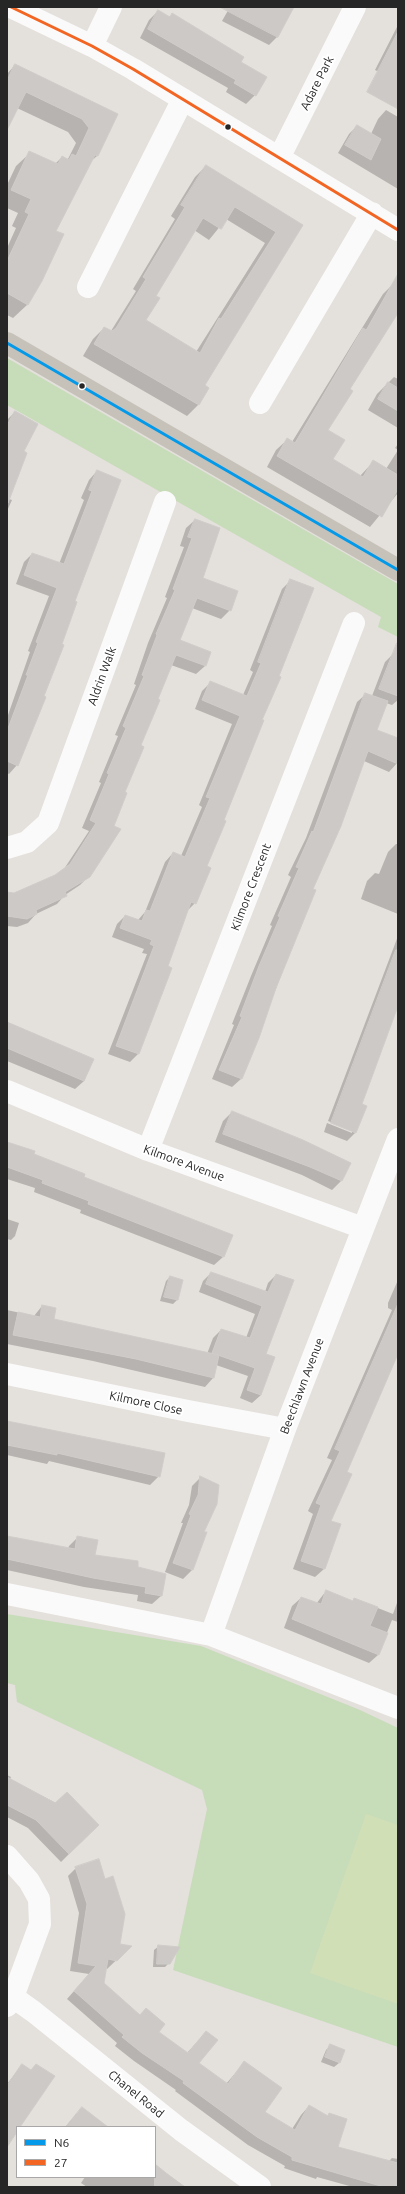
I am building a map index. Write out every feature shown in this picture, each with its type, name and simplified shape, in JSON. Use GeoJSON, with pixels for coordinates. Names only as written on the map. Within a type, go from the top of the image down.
{"type":"FeatureCollection","features":[{"type":"Feature","properties":{"kind":"main road"},"geometry":{"type":"LineString","coordinates":[[7,343],[398,570]]}},
{"type":"Feature","properties":{"kind":"street"},"geometry":{"type":"LineString","coordinates":[[11,7],[92,46],[183,99],[398,230]]}},
{"type":"Feature","properties":{"kind":"street"},"geometry":{"type":"LineString","coordinates":[[92,46],[112,7]]}},
{"type":"Feature","properties":{"kind":"street","name":"Adare Park"},"geometry":{"type":"LineString","coordinates":[[279,158],[355,7]]}},
{"type":"Feature","properties":{"kind":"street"},"geometry":{"type":"LineString","coordinates":[[88,287],[183,99]]}},
{"type":"Feature","properties":{"kind":"street"},"geometry":{"type":"LineString","coordinates":[[260,402],[372,213]]}},
{"type":"Feature","properties":{"kind":"street","name":"Aldrin Walk"},"geometry":{"type":"LineString","coordinates":[[17,845],[48,823],[165,502]]}},
{"type":"Feature","properties":{"kind":"street","name":"Kilmore Crescent"},"geometry":{"type":"LineString","coordinates":[[148,1150],[354,624]]}},
{"type":"Feature","properties":{"kind":"street","name":"Kilmore Avenue"},"geometry":{"type":"LineString","coordinates":[[7,1091],[148,1150],[363,1228]]}},
{"type":"Feature","properties":{"kind":"street","name":"Beechlawn Avenue"},"geometry":{"type":"LineString","coordinates":[[211,1635],[285,1429],[398,1139]]}},
{"type":"Feature","properties":{"kind":"street","name":"Kilmore Close"},"geometry":{"type":"LineString","coordinates":[[7,1374],[285,1429]]}},
{"type":"Feature","properties":{"kind":"street"},"geometry":{"type":"LineString","coordinates":[[7,1594],[211,1635],[398,1708]]}},
{"type":"Feature","properties":{"kind":"street"},"geometry":{"type":"LineString","coordinates":[[7,1856],[29,1881],[39,1899],[40,1924],[10,2002]]}},
{"type":"Feature","properties":{"kind":"street","name":"Chanel Road"},"geometry":{"type":"LineString","coordinates":[[10,2002],[34,2012],[181,2130],[260,2187]]}},
{"type":"Feature","properties":{"kind":"green space"},"geometry":{"type":"Polygon","coordinates":[[[7,358],[398,584],[398,637],[378,627],[381,617],[7,405],[7,358]]]}},
{"type":"Feature","properties":{"kind":"green space"},"geometry":{"type":"Polygon","coordinates":[[[7,1614],[201,1646],[360,1710],[398,1728],[398,2047],[173,1970],[207,1809],[202,1790],[17,1702],[15,1685],[7,1683],[7,1614]]]}},
{"type":"Feature","properties":{"kind":"green space"},"geometry":{"type":"Polygon","coordinates":[[[366,1814],[398,1825],[398,2004],[310,1973],[366,1814]]]}},
{"type":"Feature","properties":{"kind":"building"},"geometry":{"type":"Polygon","coordinates":[[[220,7],[294,7],[278,37],[220,7]]]}},
{"type":"Feature","properties":{"kind":"building"},"geometry":{"type":"Polygon","coordinates":[[[158,10],[170,17],[172,13],[244,57],[241,62],[267,77],[256,96],[234,83],[236,80],[148,29],[158,10]]]}},
{"type":"Feature","properties":{"kind":"building"},"geometry":{"type":"Polygon","coordinates":[[[398,32],[398,109],[367,92],[398,32]]]}},
{"type":"Feature","properties":{"kind":"building"},"geometry":{"type":"Polygon","coordinates":[[[15,64],[118,114],[98,156],[95,155],[56,231],[64,234],[42,281],[28,305],[7,293],[7,261],[29,214],[25,212],[31,199],[11,190],[29,151],[58,164],[62,156],[69,160],[72,154],[76,156],[89,128],[82,119],[26,92],[7,130],[7,81],[15,64]]]}},
{"type":"Feature","properties":{"kind":"building"},"geometry":{"type":"Polygon","coordinates":[[[357,125],[381,139],[371,160],[345,145],[357,125]]]}},
{"type":"Feature","properties":{"kind":"building"},"geometry":{"type":"Polygon","coordinates":[[[206,165],[303,225],[205,385],[209,388],[199,405],[94,344],[104,327],[112,331],[116,328],[146,279],[143,277],[185,207],[181,205],[206,165]],[[235,207],[221,229],[203,218],[156,296],[160,298],[146,320],[200,353],[219,318],[221,319],[276,232],[235,207]]]}},
{"type":"Feature","properties":{"kind":"building"},"geometry":{"type":"Polygon","coordinates":[[[398,274],[398,313],[350,389],[353,391],[328,430],[345,440],[333,459],[363,477],[373,460],[398,475],[398,489],[382,517],[277,456],[287,438],[295,443],[363,328],[366,330],[398,274]]]}},
{"type":"Feature","properties":{"kind":"building"},"geometry":{"type":"Polygon","coordinates":[[[388,382],[398,388],[398,411],[378,399],[388,382]]]}},
{"type":"Feature","properties":{"kind":"building"},"geometry":{"type":"Polygon","coordinates":[[[15,411],[38,424],[24,451],[27,453],[8,503],[7,426],[15,411]]]}},
{"type":"Feature","properties":{"kind":"building"},"geometry":{"type":"Polygon","coordinates":[[[97,470],[121,480],[75,601],[77,602],[62,644],[64,645],[44,696],[46,697],[18,766],[7,761],[7,731],[28,675],[26,675],[38,643],[36,642],[57,588],[24,575],[32,553],[64,564],[92,491],[89,490],[97,470]]]}},
{"type":"Feature","properties":{"kind":"building"},"geometry":{"type":"Polygon","coordinates":[[[195,519],[220,528],[203,578],[238,591],[231,611],[197,598],[180,640],[211,652],[206,666],[176,655],[158,699],[160,700],[141,745],[144,747],[125,792],[127,793],[114,826],[121,829],[90,877],[65,892],[67,896],[36,910],[37,914],[27,919],[7,916],[7,892],[14,893],[55,875],[70,864],[96,823],[90,820],[109,774],[107,773],[126,728],[123,726],[144,676],[142,675],[157,635],[156,634],[175,590],[173,589],[192,538],[188,537],[195,519]]]}},
{"type":"Feature","properties":{"kind":"building"},"geometry":{"type":"Polygon","coordinates":[[[290,579],[314,588],[279,676],[281,677],[262,720],[264,720],[224,820],[226,821],[207,866],[211,868],[196,904],[191,902],[168,966],[172,968],[139,1054],[116,1046],[154,946],[150,944],[152,940],[120,928],[125,915],[142,921],[146,910],[150,911],[173,852],[185,857],[210,798],[206,797],[240,716],[202,700],[210,681],[247,696],[261,663],[258,662],[290,579]]]}},
{"type":"Feature","properties":{"kind":"building"},"geometry":{"type":"Polygon","coordinates":[[[398,643],[398,696],[379,689],[398,643]]]}},
{"type":"Feature","properties":{"kind":"building"},"geometry":{"type":"Polygon","coordinates":[[[365,693],[388,701],[377,730],[398,738],[398,764],[368,751],[341,826],[313,889],[316,890],[276,988],[259,1038],[242,1079],[219,1070],[242,1017],[240,1016],[259,966],[280,917],[278,916],[299,868],[296,867],[312,831],[313,832],[365,693]]]}},
{"type":"Feature","properties":{"kind":"building"},"geometry":{"type":"Polygon","coordinates":[[[396,950],[398,950],[398,1006],[362,1104],[367,1106],[356,1133],[331,1123],[396,950]]]}},
{"type":"Feature","properties":{"kind":"building"},"geometry":{"type":"Polygon","coordinates":[[[7,1022],[94,1059],[84,1081],[7,1048],[7,1022]]]}},
{"type":"Feature","properties":{"kind":"building"},"geometry":{"type":"Polygon","coordinates":[[[232,1111],[303,1140],[351,1163],[342,1181],[310,1167],[223,1134],[232,1111]]]}},
{"type":"Feature","properties":{"kind":"building"},"geometry":{"type":"Polygon","coordinates":[[[7,1142],[35,1151],[34,1154],[85,1174],[84,1177],[233,1235],[224,1257],[88,1204],[89,1201],[42,1183],[43,1180],[7,1167],[7,1142]]]}},
{"type":"Feature","properties":{"kind":"building"},"geometry":{"type":"Polygon","coordinates":[[[211,1272],[268,1292],[276,1274],[294,1280],[266,1354],[275,1357],[261,1395],[247,1390],[255,1368],[212,1353],[221,1329],[250,1338],[262,1306],[206,1284],[211,1272]]]}},
{"type":"Feature","properties":{"kind":"building"},"geometry":{"type":"Polygon","coordinates":[[[170,1276],[183,1280],[178,1300],[164,1297],[170,1276]]]}},
{"type":"Feature","properties":{"kind":"building"},"geometry":{"type":"Polygon","coordinates":[[[398,1304],[398,1354],[347,1472],[352,1474],[331,1521],[341,1524],[325,1569],[301,1561],[321,1505],[316,1503],[340,1451],[335,1449],[398,1304]]]}},
{"type":"Feature","properties":{"kind":"building"},"geometry":{"type":"Polygon","coordinates":[[[42,1305],[56,1308],[54,1319],[219,1355],[214,1378],[136,1359],[13,1335],[18,1312],[40,1317],[42,1305]]]}},
{"type":"Feature","properties":{"kind":"building"},"geometry":{"type":"Polygon","coordinates":[[[7,1421],[165,1453],[160,1477],[57,1453],[57,1455],[7,1445],[7,1421]]]}},
{"type":"Feature","properties":{"kind":"building"},"geometry":{"type":"Polygon","coordinates":[[[200,1476],[219,1485],[217,1504],[204,1532],[207,1532],[193,1570],[173,1563],[191,1515],[189,1514],[198,1495],[200,1476]]]}},
{"type":"Feature","properties":{"kind":"building"},"geometry":{"type":"Polygon","coordinates":[[[7,1536],[75,1549],[77,1536],[98,1540],[95,1555],[138,1561],[138,1567],[166,1574],[162,1596],[145,1593],[146,1587],[93,1578],[7,1559],[7,1536]]]}},
{"type":"Feature","properties":{"kind":"building"},"geometry":{"type":"Polygon","coordinates":[[[326,1590],[353,1601],[354,1598],[378,1607],[370,1626],[388,1633],[379,1655],[292,1619],[301,1597],[321,1604],[326,1590]]]}},
{"type":"Feature","properties":{"kind":"building"},"geometry":{"type":"Polygon","coordinates":[[[7,1777],[55,1803],[67,1792],[99,1825],[69,1854],[36,1820],[7,1805],[7,1777]]]}},
{"type":"Feature","properties":{"kind":"building"},"geometry":{"type":"Polygon","coordinates":[[[99,1859],[105,1879],[113,1876],[125,1914],[120,1944],[132,1946],[117,1961],[108,1959],[104,1983],[140,2015],[146,2008],[165,2024],[159,2032],[188,2053],[206,2031],[218,2040],[199,2063],[228,2084],[244,2061],[282,2088],[265,2112],[295,2130],[309,2105],[328,2116],[329,2113],[347,2119],[338,2147],[398,2163],[398,2187],[384,2187],[292,2160],[292,2157],[257,2137],[183,2083],[184,2081],[142,2053],[122,2037],[124,2035],[74,1991],[96,1966],[78,1963],[87,1904],[75,1867],[99,1859]]]}},
{"type":"Feature","properties":{"kind":"building"},"geometry":{"type":"Polygon","coordinates":[[[158,1945],[180,1947],[170,1964],[157,1964],[158,1945]]]}},
{"type":"Feature","properties":{"kind":"building"},"geometry":{"type":"Polygon","coordinates":[[[330,2044],[345,2050],[340,2063],[325,2057],[330,2044]]]}},
{"type":"Feature","properties":{"kind":"building"},"geometry":{"type":"Polygon","coordinates":[[[22,2064],[31,2070],[36,2064],[55,2076],[21,2126],[16,2126],[16,2134],[7,2147],[7,2086],[22,2064]]]}},
{"type":"Feature","properties":{"kind":"building"},"geometry":{"type":"Polygon","coordinates":[[[82,2107],[107,2126],[67,2126],[82,2107]]]}},
{"type":"Feature","properties":{"kind":"building"},"geometry":{"type":"Polygon","coordinates":[[[156,2165],[185,2187],[155,2187],[156,2165]]]}},
{"type":"Feature","properties":{"kind":"transit line","name":"27"},"geometry":{"type":"LineString","coordinates":[[11,7],[92,46],[133,69],[398,230]]}},
{"type":"Feature","properties":{"kind":"transit line","name":"N6"},"geometry":{"type":"LineString","coordinates":[[7,343],[398,570]]}}]}
